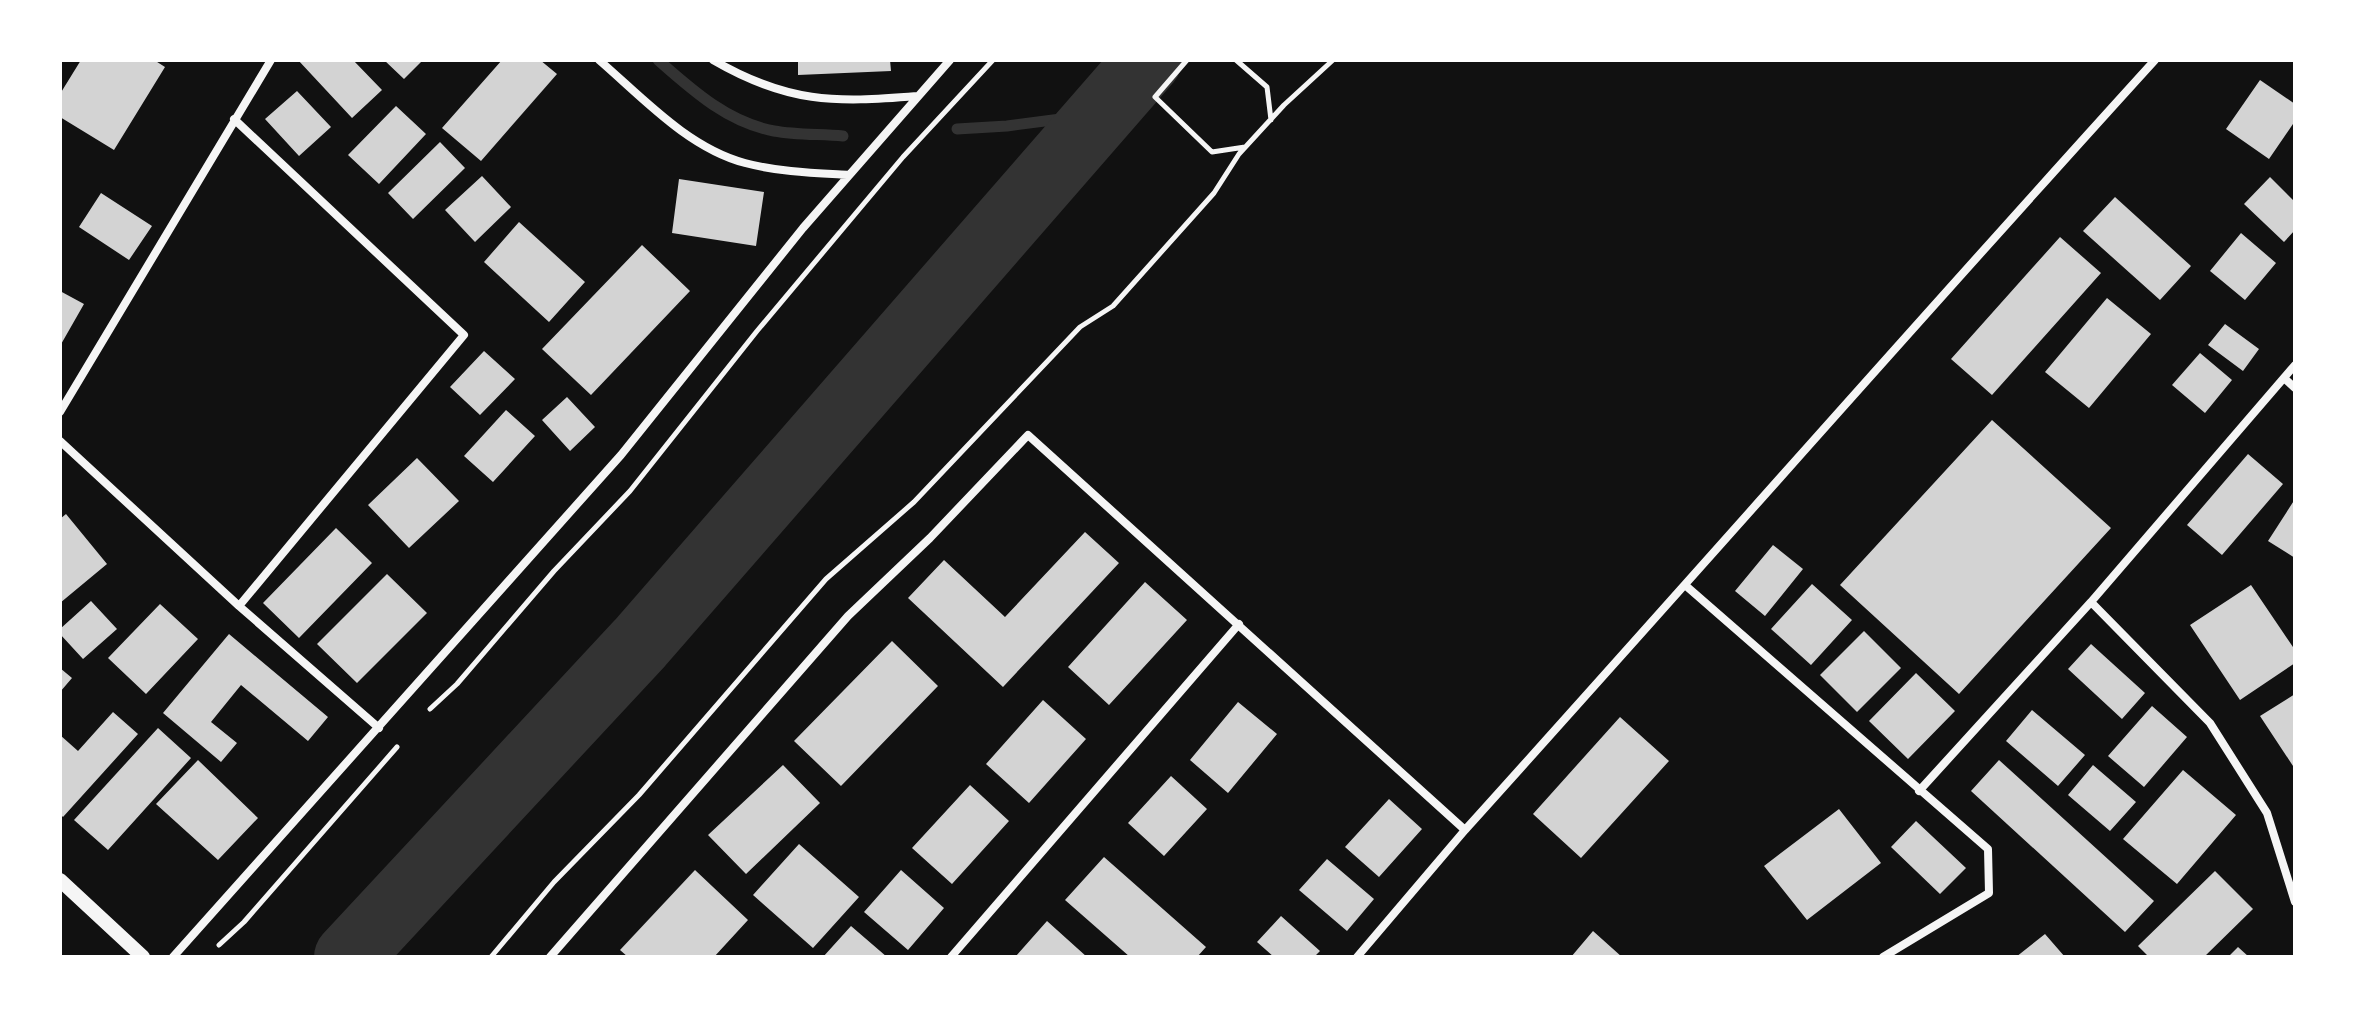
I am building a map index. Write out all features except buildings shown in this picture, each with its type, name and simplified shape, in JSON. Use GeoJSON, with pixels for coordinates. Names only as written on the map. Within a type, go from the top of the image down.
{"type":"FeatureCollection","features":[{"type":"Feature","properties":{"kind":"street"},"geometry":{"type":"LineString","coordinates":[[60,412],[271,60]]}},
{"type":"Feature","properties":{"kind":"street"},"geometry":{"type":"LineString","coordinates":[[599,60],[675,125],[705,145],[741,162],[783,171],[849,175]]}},
{"type":"Feature","properties":{"kind":"street"},"geometry":{"type":"LineString","coordinates":[[713,60],[747,80],[814,98],[853,101],[917,96]]}},
{"type":"Feature","properties":{"kind":"street"},"geometry":{"type":"LineString","coordinates":[[173,957],[621,455],[803,228],[950,60]]}},
{"type":"Feature","properties":{"kind":"street"},"geometry":{"type":"LineString","coordinates":[[1357,957],[1465,830],[1929,308],[2155,60]]}},
{"type":"Feature","properties":{"kind":"street"},"geometry":{"type":"LineString","coordinates":[[234,119],[464,335],[239,606]]}},
{"type":"Feature","properties":{"kind":"street"},"geometry":{"type":"LineString","coordinates":[[1919,791],[2091,602],[2295,365]]}},
{"type":"Feature","properties":{"kind":"street"},"geometry":{"type":"LineString","coordinates":[[2284,378],[2295,388]]}},
{"type":"Feature","properties":{"kind":"street"},"geometry":{"type":"LineString","coordinates":[[550,957],[848,616],[930,538],[1028,435],[1465,830]]}},
{"type":"Feature","properties":{"kind":"street"},"geometry":{"type":"LineString","coordinates":[[60,441],[239,606],[379,728]]}},
{"type":"Feature","properties":{"kind":"street"},"geometry":{"type":"LineString","coordinates":[[1685,585],[1988,849],[1989,893],[1883,957]]}},
{"type":"Feature","properties":{"kind":"street"},"geometry":{"type":"LineString","coordinates":[[2091,602],[2210,723],[2267,813],[2295,902]]}},
{"type":"Feature","properties":{"kind":"street"},"geometry":{"type":"LineString","coordinates":[[951,957],[1239,624]]}},
{"type":"Feature","properties":{"kind":"street"},"geometry":{"type":"LineString","coordinates":[[60,880],[143,957]]}},
{"type":"Feature","properties":{"kind":"path"},"geometry":{"type":"LineString","coordinates":[[1187,60],[1155,97],[1212,152],[1245,147]]}},
{"type":"Feature","properties":{"kind":"path"},"geometry":{"type":"LineString","coordinates":[[1236,60],[1267,87],[1271,120]]}},
{"type":"Feature","properties":{"kind":"path"},"geometry":{"type":"LineString","coordinates":[[491,957],[554,882],[639,795],[826,579],[914,502],[1080,327],[1113,306],[1214,193],[1245,147],[1333,60]]}},
{"type":"Feature","properties":{"kind":"waterway"},"geometry":{"type":"LineString","coordinates":[[658,60],[697,93],[757,127],[843,136]]}},
{"type":"Feature","properties":{"kind":"waterway"},"geometry":{"type":"LineString","coordinates":[[348,957],[640,643],[1148,60]]}},
{"type":"Feature","properties":{"kind":"waterway"},"geometry":{"type":"LineString","coordinates":[[957,129],[1099,114]]}}]}
